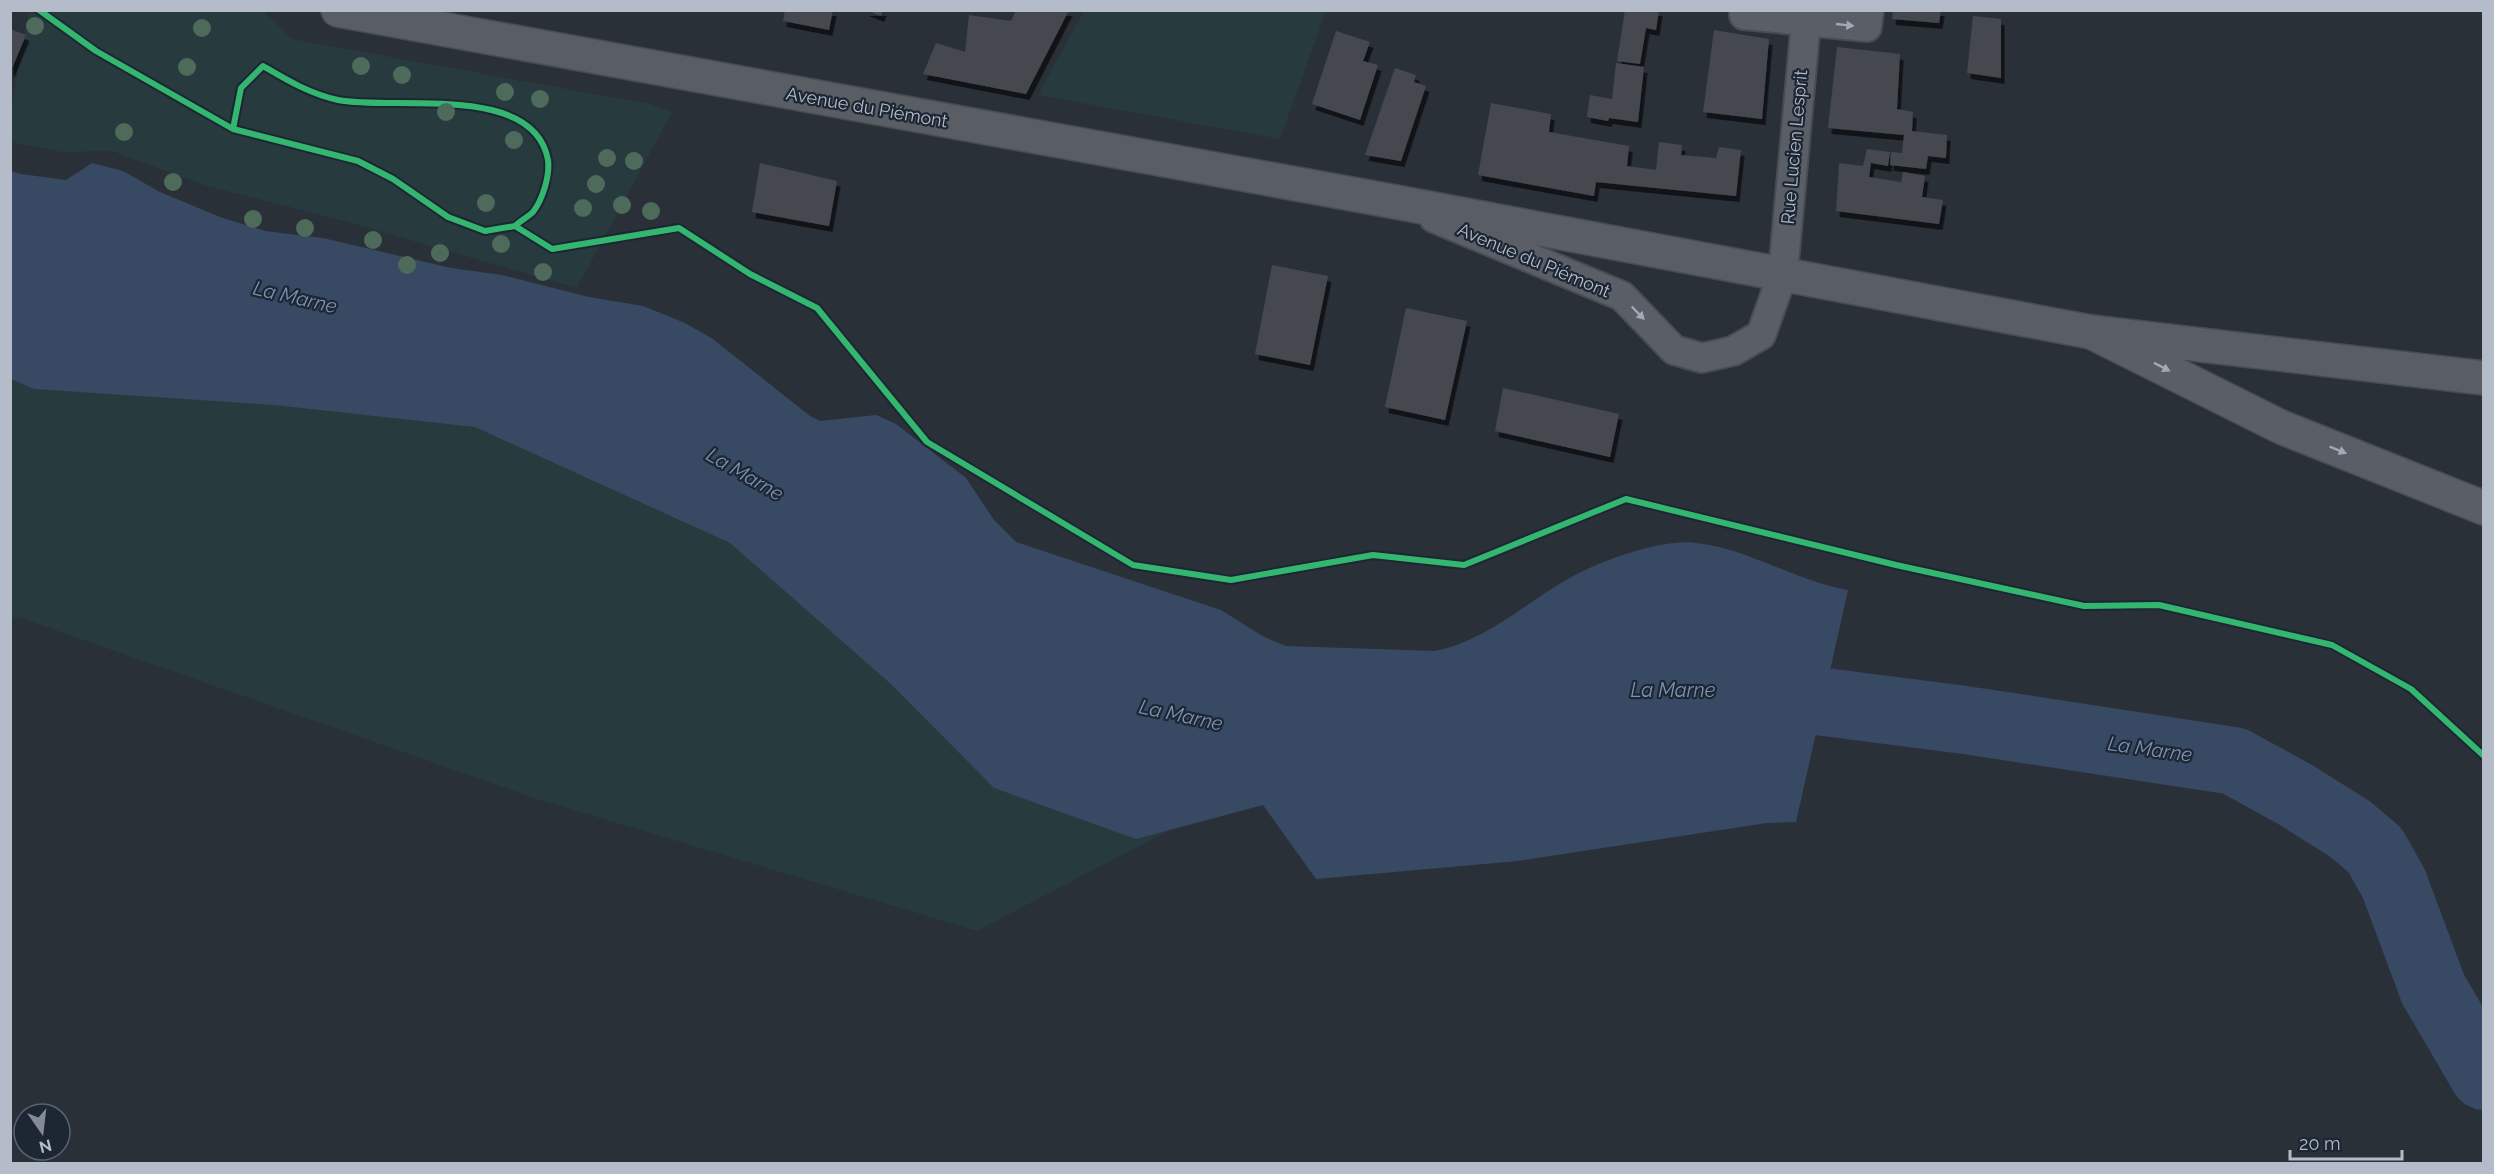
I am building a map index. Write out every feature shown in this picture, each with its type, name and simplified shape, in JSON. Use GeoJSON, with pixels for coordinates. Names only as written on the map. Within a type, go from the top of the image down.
{"type":"FeatureCollection","features":[{"type":"Feature","properties":{"kind":"main road","name":"Avenue du Piémont"},"geometry":{"type":"LineString","coordinates":[[338,10],[1783,273],[2091,332],[2484,378]]}},
{"type":"Feature","properties":{"kind":"street"},"geometry":{"type":"LineString","coordinates":[[1745,10],[1744,15],[1867,27],[1869,10]]}},
{"type":"Feature","properties":{"kind":"street","name":"Rue Lucien Lesprit"},"geometry":{"type":"LineString","coordinates":[[1783,273],[1806,21]]}},
{"type":"Feature","properties":{"kind":"street","name":"Avenue du Piémont"},"geometry":{"type":"LineString","coordinates":[[1396,202],[1622,296],[1674,350],[1702,358],[1733,351],[1761,335],[1783,273]]}},
{"type":"Feature","properties":{"kind":"street"},"geometry":{"type":"LineString","coordinates":[[2091,332],[2282,427],[2484,508]]}},
{"type":"Feature","properties":{"kind":"green space"},"geometry":{"type":"Polygon","coordinates":[[[29,10],[263,11],[292,39],[650,104],[672,112],[577,288],[340,220],[204,185],[112,151],[62,152],[11,142],[11,108],[29,10]]]}},
{"type":"Feature","properties":{"kind":"green space"},"geometry":{"type":"Polygon","coordinates":[[[1084,11],[1326,11],[1280,139],[1038,95],[1084,11]]]}},
{"type":"Feature","properties":{"kind":"green space"},"geometry":{"type":"Polygon","coordinates":[[[10,250],[1338,742],[977,931],[537,799],[18,617],[11,618],[10,250]]]}},
{"type":"Feature","properties":{"kind":"water","name":"La Marne"},"geometry":{"type":"Polygon","coordinates":[[[92,163],[123,171],[160,192],[220,217],[265,231],[323,238],[451,268],[502,275],[589,297],[643,306],[685,323],[713,339],[810,416],[820,421],[876,415],[896,424],[966,478],[994,520],[1016,542],[1221,610],[1264,637],[1286,646],[1435,651],[1487,631],[1566,580],[1607,560],[1673,543],[1690,542],[1734,551],[1810,580],[1848,590],[1796,822],[1767,823],[1518,861],[1316,879],[1263,805],[1136,839],[994,788],[892,685],[730,543],[475,427],[274,405],[34,389],[11,379],[11,171],[66,180],[92,163]]]}},
{"type":"Feature","properties":{"kind":"building"},"geometry":{"type":"Polygon","coordinates":[[[785,10],[833,10],[829,30],[783,21],[785,10]]]}},
{"type":"Feature","properties":{"kind":"building"},"geometry":{"type":"Polygon","coordinates":[[[865,10],[883,10],[881,16],[865,10]]]}},
{"type":"Feature","properties":{"kind":"building"},"geometry":{"type":"Polygon","coordinates":[[[1016,10],[1069,10],[1026,94],[923,74],[936,43],[965,52],[969,15],[1011,21],[1016,10]]]}},
{"type":"Feature","properties":{"kind":"building"},"geometry":{"type":"Polygon","coordinates":[[[1625,10],[1659,10],[1656,30],[1646,28],[1640,64],[1617,61],[1625,10]]]}},
{"type":"Feature","properties":{"kind":"building"},"geometry":{"type":"Polygon","coordinates":[[[1893,10],[1941,10],[1939,23],[1892,19],[1893,10]]]}},
{"type":"Feature","properties":{"kind":"building"},"geometry":{"type":"Polygon","coordinates":[[[1973,16],[2001,19],[2001,78],[1967,73],[1973,16]]]}},
{"type":"Feature","properties":{"kind":"building"},"geometry":{"type":"Polygon","coordinates":[[[10,29],[26,35],[11,71],[10,71],[10,29]]]}},
{"type":"Feature","properties":{"kind":"building"},"geometry":{"type":"Polygon","coordinates":[[[1714,30],[1769,39],[1762,119],[1703,112],[1714,30]]]}},
{"type":"Feature","properties":{"kind":"building"},"geometry":{"type":"Polygon","coordinates":[[[1336,31],[1370,42],[1363,61],[1378,65],[1360,120],[1312,104],[1336,31]]]}},
{"type":"Feature","properties":{"kind":"building"},"geometry":{"type":"Polygon","coordinates":[[[1837,47],[1900,54],[1897,109],[1913,112],[1912,131],[1947,135],[1946,158],[1928,156],[1926,169],[1890,165],[1891,152],[1902,153],[1904,135],[1828,128],[1837,47]]]}},
{"type":"Feature","properties":{"kind":"building"},"geometry":{"type":"Polygon","coordinates":[[[1616,63],[1644,67],[1638,122],[1609,118],[1608,121],[1587,117],[1590,95],[1612,99],[1616,63]]]}},
{"type":"Feature","properties":{"kind":"building"},"geometry":{"type":"Polygon","coordinates":[[[1395,68],[1416,75],[1414,82],[1426,86],[1401,161],[1365,155],[1395,68]]]}},
{"type":"Feature","properties":{"kind":"building"},"geometry":{"type":"Polygon","coordinates":[[[1491,103],[1551,114],[1549,132],[1629,146],[1627,166],[1656,170],[1659,142],[1682,145],[1681,155],[1716,158],[1719,147],[1741,150],[1736,196],[1596,182],[1594,196],[1478,175],[1491,103]]]}},
{"type":"Feature","properties":{"kind":"building"},"geometry":{"type":"Polygon","coordinates":[[[1867,149],[1890,152],[1888,166],[1871,163],[1869,177],[1901,182],[1903,172],[1925,176],[1922,197],[1943,200],[1939,224],[1836,211],[1839,163],[1863,166],[1867,149]]]}},
{"type":"Feature","properties":{"kind":"building"},"geometry":{"type":"Polygon","coordinates":[[[760,163],[837,181],[829,226],[752,212],[760,163]]]}},
{"type":"Feature","properties":{"kind":"building"},"geometry":{"type":"Polygon","coordinates":[[[1272,265],[1328,276],[1310,365],[1255,354],[1272,265]]]}},
{"type":"Feature","properties":{"kind":"building"},"geometry":{"type":"Polygon","coordinates":[[[1406,308],[1467,321],[1445,420],[1385,407],[1406,308]]]}},
{"type":"Feature","properties":{"kind":"building"},"geometry":{"type":"Polygon","coordinates":[[[1503,388],[1619,414],[1610,457],[1495,431],[1503,388]]]}},
{"type":"Feature","properties":{"kind":"waterway","name":"La Marne"},"geometry":{"type":"LineString","coordinates":[[1731,690],[1965,720],[2234,761],[2296,795],[2350,829],[2375,850],[2394,884],[2433,989],[2484,1076]]}},
{"type":"Feature","properties":{"kind":"cycle path"},"geometry":{"type":"LineString","coordinates":[[39,10],[96,51],[233,129],[358,161],[393,179],[448,217],[485,231],[515,226],[552,249],[679,228],[750,274],[817,308],[927,442],[1133,565],[1231,580],[1373,555],[1464,565],[1626,499],[1896,565],[2084,606],[2159,605],[2332,645],[2411,689],[2484,756]]}},
{"type":"Feature","properties":{"kind":"cycle path"},"geometry":{"type":"LineString","coordinates":[[233,129],[241,88],[263,66],[308,90],[338,100],[362,103],[458,105],[490,110],[517,119],[537,135],[548,160],[548,166],[547,180],[540,200],[533,212],[515,226]]}}]}
